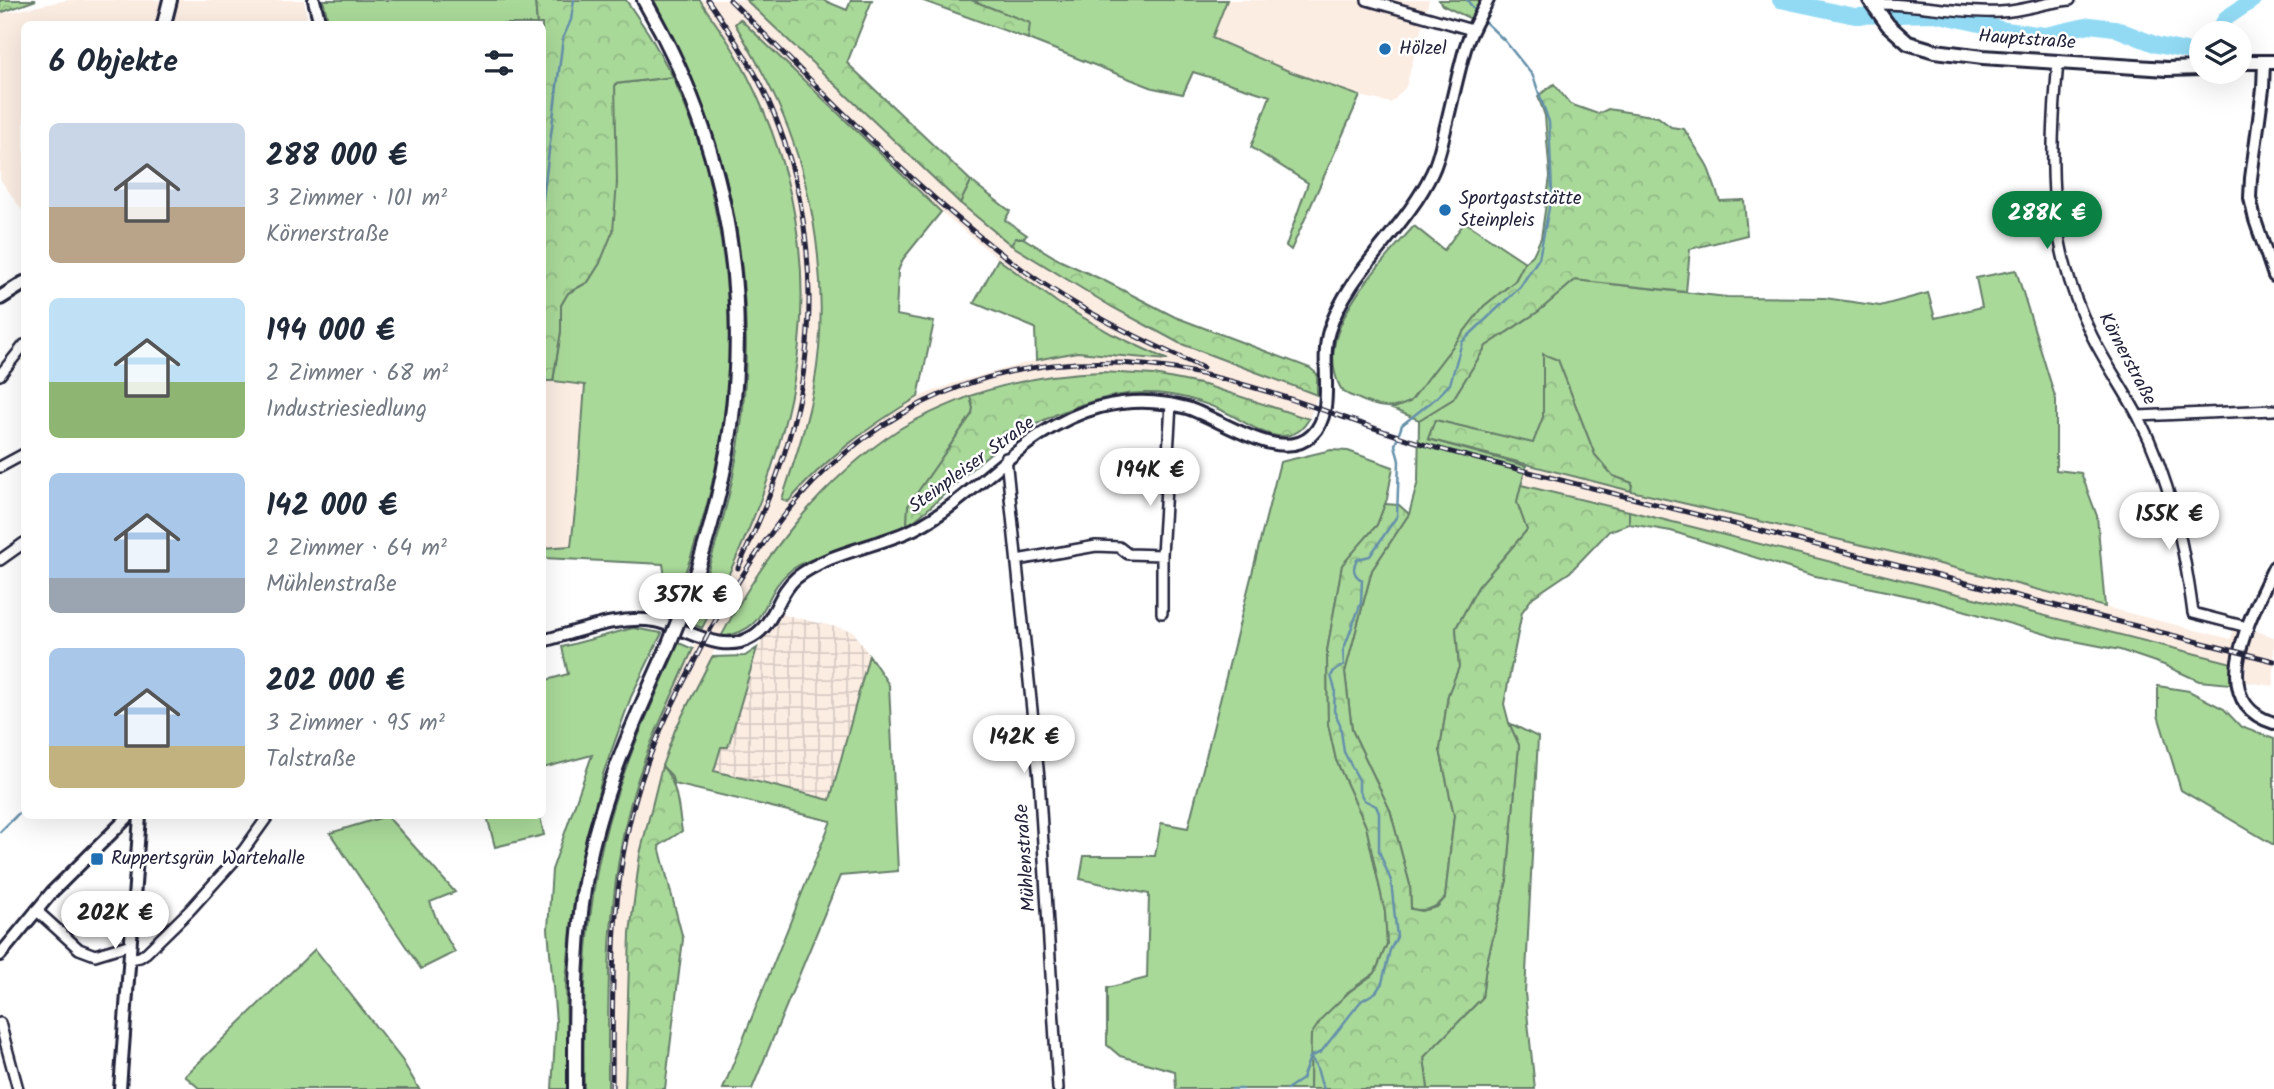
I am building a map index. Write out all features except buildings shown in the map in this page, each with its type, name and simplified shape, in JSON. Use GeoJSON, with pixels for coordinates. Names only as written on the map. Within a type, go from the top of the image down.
{"type":"FeatureCollection","features":[{"type":"Feature","properties":{"kind":"main road"},"geometry":{"type":"LineString","coordinates":[[165,21],[170,0]]}},
{"type":"Feature","properties":{"kind":"main road"},"geometry":{"type":"LineString","coordinates":[[575,1089],[577,946],[590,858],[615,771],[685,604],[715,516],[726,467],[736,385],[737,302],[724,208],[704,132],[677,64],[643,0]]}},
{"type":"Feature","properties":{"kind":"main road","name":"Hauptstraße"},"geometry":{"type":"LineString","coordinates":[[1875,3],[1888,25],[1908,43],[1935,51],[1983,57],[2189,68]]}},
{"type":"Feature","properties":{"kind":"main road"},"geometry":{"type":"LineString","coordinates":[[0,298],[21,286]]}},
{"type":"Feature","properties":{"kind":"street"},"geometry":{"type":"LineString","coordinates":[[314,0],[319,21]]}},
{"type":"Feature","properties":{"kind":"street"},"geometry":{"type":"LineString","coordinates":[[1367,0],[1474,27],[1488,0]]}},
{"type":"Feature","properties":{"kind":"street"},"geometry":{"type":"LineString","coordinates":[[1875,3],[1996,12],[2022,11],[2070,0]]}},
{"type":"Feature","properties":{"kind":"street","name":"Steinpleiser Straße"},"geometry":{"type":"LineString","coordinates":[[546,640],[611,622],[643,620],[656,621],[714,642],[744,640],[764,627],[785,589],[814,565],[916,528],[941,513],[1006,458],[1034,439],[1098,407],[1127,402],[1171,404],[1205,415],[1276,446],[1301,443],[1310,438],[1322,422],[1326,399],[1324,354],[1332,321],[1356,281],[1411,209],[1435,169],[1466,45],[1474,27]]}},
{"type":"Feature","properties":{"kind":"street","name":"Körnerstraße"},"geometry":{"type":"LineString","coordinates":[[2058,62],[2053,137],[2061,247],[2066,266],[2091,335],[2138,416],[2155,453],[2187,564],[2193,613],[2247,627]]}},
{"type":"Feature","properties":{"kind":"street"},"geometry":{"type":"LineString","coordinates":[[2269,62],[2263,89],[2250,198],[2274,276]]}},
{"type":"Feature","properties":{"kind":"street"},"geometry":{"type":"LineString","coordinates":[[0,375],[21,349]]}},
{"type":"Feature","properties":{"kind":"street"},"geometry":{"type":"LineString","coordinates":[[1162,613],[1171,404]]}},
{"type":"Feature","properties":{"kind":"street"},"geometry":{"type":"LineString","coordinates":[[2138,416],[2274,410]]}},
{"type":"Feature","properties":{"kind":"street"},"geometry":{"type":"LineString","coordinates":[[0,467],[21,456]]}},
{"type":"Feature","properties":{"kind":"street","name":"Mühlenstraße"},"geometry":{"type":"LineString","coordinates":[[1006,458],[1039,778],[1058,1089]]}},
{"type":"Feature","properties":{"kind":"street"},"geometry":{"type":"LineString","coordinates":[[0,560],[21,545]]}},
{"type":"Feature","properties":{"kind":"street"},"geometry":{"type":"LineString","coordinates":[[1017,561],[1096,545],[1119,547],[1128,554],[1163,555]]}},
{"type":"Feature","properties":{"kind":"street"},"geometry":{"type":"LineString","coordinates":[[2274,567],[2247,627],[2236,674],[2242,701],[2260,719],[2274,723]]}},
{"type":"Feature","properties":{"kind":"street"},"geometry":{"type":"LineString","coordinates":[[0,955],[36,910],[126,819]]}},
{"type":"Feature","properties":{"kind":"street"},"geometry":{"type":"LineString","coordinates":[[120,1089],[140,819]]}},
{"type":"Feature","properties":{"kind":"street"},"geometry":{"type":"LineString","coordinates":[[130,959],[146,953],[189,911],[243,852],[266,819]]}},
{"type":"Feature","properties":{"kind":"street"},"geometry":{"type":"LineString","coordinates":[[36,910],[79,949],[95,955],[131,944]]}},
{"type":"Feature","properties":{"kind":"street"},"geometry":{"type":"LineString","coordinates":[[0,1023],[18,1089]]}},
{"type":"Feature","properties":{"kind":"shaded area"},"geometry":{"type":"Polygon","coordinates":[[[67,0],[163,0],[159,21],[21,21],[21,209],[0,179],[0,14],[67,0]]]}},
{"type":"Feature","properties":{"kind":"shaded area"},"geometry":{"type":"Polygon","coordinates":[[[178,0],[304,0],[308,21],[174,21],[178,0]]]}},
{"type":"Feature","properties":{"kind":"shaded area"},"geometry":{"type":"Polygon","coordinates":[[[700,0],[746,0],[960,203],[1011,245],[1112,307],[1178,343],[1317,395],[1309,419],[1248,399],[1154,375],[1102,372],[1040,377],[996,386],[913,422],[867,453],[824,491],[783,539],[729,621],[675,730],[662,766],[640,854],[630,933],[625,1089],[608,1089],[612,917],[620,851],[631,802],[651,740],[729,576],[776,462],[800,352],[802,290],[797,234],[784,170],[737,57],[700,0]],[[740,19],[788,129],[811,210],[818,259],[820,322],[814,385],[800,446],[783,499],[788,501],[808,478],[847,443],[918,397],[954,383],[1036,360],[1077,352],[1165,359],[1112,334],[1058,303],[998,259],[941,212],[740,19]]]}},
{"type":"Feature","properties":{"kind":"shaded area"},"geometry":{"type":"Polygon","coordinates":[[[1227,0],[1429,0],[1406,87],[1391,103],[1360,96],[1291,72],[1212,38],[1227,0]]]}},
{"type":"Feature","properties":{"kind":"shaded area"},"geometry":{"type":"Polygon","coordinates":[[[546,381],[585,384],[571,546],[546,548],[546,381]]]}},
{"type":"Feature","properties":{"kind":"shaded area"},"geometry":{"type":"Polygon","coordinates":[[[1526,466],[1755,518],[2231,639],[2233,630],[2256,631],[2274,637],[2274,686],[2245,682],[2246,667],[2232,663],[1521,485],[1526,466]]]}},
{"type":"Feature","properties":{"kind":"shaded area"},"geometry":{"type":"Polygon","coordinates":[[[781,614],[853,631],[869,655],[831,800],[714,771],[721,746],[728,747],[757,648],[781,614]]]}},
{"type":"Feature","properties":{"kind":"green space"},"geometry":{"type":"Polygon","coordinates":[[[0,0],[36,0],[0,13],[0,0]]]}},
{"type":"Feature","properties":{"kind":"green space"},"geometry":{"type":"Polygon","coordinates":[[[323,0],[535,0],[537,21],[328,21],[323,0]]]}},
{"type":"Feature","properties":{"kind":"green space"},"geometry":{"type":"Polygon","coordinates":[[[535,0],[626,0],[673,77],[615,84],[617,183],[613,231],[600,263],[588,282],[568,293],[561,305],[561,331],[553,381],[546,381],[546,21],[537,21],[535,0]]]}},
{"type":"Feature","properties":{"kind":"green space"},"geometry":{"type":"Polygon","coordinates":[[[654,0],[700,0],[738,58],[772,132],[793,205],[801,276],[799,346],[786,416],[765,486],[737,557],[702,628],[689,623],[714,550],[733,476],[744,393],[745,307],[735,222],[715,141],[695,87],[654,0]]]}},
{"type":"Feature","properties":{"kind":"green space"},"geometry":{"type":"Polygon","coordinates":[[[746,0],[823,0],[847,10],[851,0],[872,0],[847,63],[971,181],[960,203],[746,0]]]}},
{"type":"Feature","properties":{"kind":"green space"},"geometry":{"type":"Polygon","coordinates":[[[921,0],[971,0],[1030,23],[1028,39],[921,0]]]}},
{"type":"Feature","properties":{"kind":"green space"},"geometry":{"type":"Polygon","coordinates":[[[971,0],[1227,0],[1212,38],[1291,72],[1360,96],[1291,250],[1286,246],[1308,183],[1251,147],[1270,96],[1193,72],[1183,94],[1153,88],[1028,39],[1029,23],[971,0]]]}},
{"type":"Feature","properties":{"kind":"green space"},"geometry":{"type":"Polygon","coordinates":[[[1439,0],[1483,0],[1473,20],[1442,5],[1439,0]]]}},
{"type":"Feature","properties":{"kind":"green space"},"geometry":{"type":"Polygon","coordinates":[[[740,19],[941,212],[903,259],[898,271],[896,315],[934,322],[918,397],[849,444],[817,471],[788,502],[782,499],[808,415],[818,354],[818,255],[807,190],[798,158],[777,101],[735,24],[740,19]]]}},
{"type":"Feature","properties":{"kind":"green space"},"geometry":{"type":"Polygon","coordinates":[[[673,77],[702,152],[723,256],[728,308],[724,412],[704,515],[668,614],[653,609],[666,583],[663,564],[546,558],[546,548],[571,546],[585,385],[553,381],[561,331],[561,305],[568,293],[588,282],[600,263],[615,84],[673,77]]]}},
{"type":"Feature","properties":{"kind":"green space"},"geometry":{"type":"Polygon","coordinates":[[[1554,84],[1570,104],[1598,114],[1608,109],[1658,117],[1671,127],[1684,129],[1707,165],[1720,201],[1744,200],[1747,235],[1690,249],[1686,292],[1575,280],[1539,311],[1486,346],[1453,399],[1419,420],[1392,409],[1410,402],[1484,306],[1515,281],[1525,262],[1533,255],[1541,238],[1550,177],[1545,116],[1538,96],[1554,84]]]}},
{"type":"Feature","properties":{"kind":"green space"},"geometry":{"type":"Polygon","coordinates":[[[971,181],[1010,211],[1005,220],[1027,235],[1016,239],[1011,245],[960,203],[971,181]]]}},
{"type":"Feature","properties":{"kind":"green space"},"geometry":{"type":"Polygon","coordinates":[[[1465,222],[1525,262],[1515,281],[1484,306],[1410,402],[1385,407],[1345,393],[1336,378],[1333,353],[1337,333],[1358,294],[1414,226],[1444,250],[1465,222]]]}},
{"type":"Feature","properties":{"kind":"green space"},"geometry":{"type":"Polygon","coordinates":[[[1016,238],[1023,238],[1061,261],[1175,317],[1310,368],[1317,374],[1317,395],[1179,343],[1112,307],[1011,245],[1016,238]]]}},
{"type":"Feature","properties":{"kind":"green space"},"geometry":{"type":"Polygon","coordinates":[[[998,259],[1058,303],[1112,334],[1168,360],[1077,352],[1036,360],[1035,328],[974,303],[998,259]]]}},
{"type":"Feature","properties":{"kind":"green space"},"geometry":{"type":"Polygon","coordinates":[[[2016,270],[2056,400],[2056,470],[2081,473],[2097,516],[2105,607],[1905,555],[1631,491],[1632,483],[1613,476],[1595,455],[1558,360],[1543,355],[1543,417],[1533,444],[1435,420],[1428,439],[1526,466],[1517,502],[1527,530],[1478,587],[1456,628],[1459,667],[1448,695],[1440,750],[1454,815],[1445,898],[1430,909],[1411,909],[1410,885],[1390,810],[1352,730],[1345,672],[1372,570],[1409,514],[1418,481],[1419,420],[1453,399],[1486,346],[1539,311],[1575,280],[1727,297],[1825,298],[1880,306],[1928,293],[1935,318],[1982,307],[1976,278],[2016,270]]]}},
{"type":"Feature","properties":{"kind":"green space"},"geometry":{"type":"Polygon","coordinates":[[[1543,354],[1558,360],[1595,455],[1613,476],[1632,483],[1631,491],[1428,439],[1435,420],[1533,443],[1543,417],[1543,354]]]}},
{"type":"Feature","properties":{"kind":"green space"},"geometry":{"type":"Polygon","coordinates":[[[1102,372],[1154,375],[1205,385],[1309,419],[1298,431],[1281,436],[1256,429],[1207,404],[1178,396],[1158,393],[1112,396],[1058,414],[1009,440],[982,460],[907,526],[908,506],[972,414],[970,396],[1035,379],[1102,372]]]}},
{"type":"Feature","properties":{"kind":"green space"},"geometry":{"type":"Polygon","coordinates":[[[970,396],[972,414],[908,506],[907,526],[796,567],[781,580],[758,619],[738,633],[721,637],[755,578],[796,522],[819,496],[870,450],[898,430],[970,396]]]}},
{"type":"Feature","properties":{"kind":"green space"},"geometry":{"type":"Polygon","coordinates":[[[1331,450],[1348,451],[1393,467],[1387,499],[1377,525],[1342,566],[1327,651],[1328,724],[1336,760],[1366,826],[1385,912],[1387,944],[1375,973],[1348,992],[1311,1035],[1310,1089],[1176,1089],[1175,1071],[1120,1056],[1107,1045],[1107,988],[1147,978],[1149,894],[1080,879],[1084,856],[1155,856],[1161,823],[1188,828],[1280,462],[1331,450]]]}},
{"type":"Feature","properties":{"kind":"green space"},"geometry":{"type":"Polygon","coordinates":[[[1521,485],[1629,511],[1629,524],[1609,531],[1570,572],[1533,597],[1522,612],[1504,704],[1519,745],[1507,880],[1486,966],[1482,998],[1424,1057],[1428,1089],[1310,1089],[1311,1035],[1323,1017],[1349,992],[1375,973],[1387,944],[1385,912],[1366,826],[1336,760],[1328,724],[1327,651],[1342,565],[1377,525],[1385,504],[1399,505],[1409,514],[1372,570],[1345,672],[1352,730],[1390,810],[1410,885],[1411,909],[1422,911],[1437,907],[1445,898],[1454,815],[1440,750],[1448,695],[1459,667],[1456,628],[1478,587],[1527,530],[1517,502],[1521,485]]]}},
{"type":"Feature","properties":{"kind":"green space"},"geometry":{"type":"Polygon","coordinates":[[[1629,511],[2232,663],[2230,684],[2199,681],[2164,665],[2120,650],[2059,638],[1932,601],[1811,575],[1671,531],[1629,524],[1629,511]]]}},
{"type":"Feature","properties":{"kind":"green space"},"geometry":{"type":"Polygon","coordinates":[[[633,628],[662,633],[631,697],[603,774],[575,888],[566,980],[568,1089],[552,1089],[556,1022],[548,929],[552,870],[592,755],[546,767],[546,680],[568,674],[562,647],[633,628]]]}},
{"type":"Feature","properties":{"kind":"green space"},"geometry":{"type":"Polygon","coordinates":[[[679,643],[693,649],[643,763],[631,802],[617,873],[610,945],[608,1089],[584,1089],[587,955],[600,854],[623,777],[679,643]]]}},
{"type":"Feature","properties":{"kind":"green space"},"geometry":{"type":"Polygon","coordinates":[[[757,648],[728,747],[721,747],[714,771],[830,800],[869,655],[889,685],[898,871],[840,876],[752,1089],[723,1089],[831,821],[674,784],[671,775],[662,766],[675,730],[712,657],[745,656],[757,648]]]}},
{"type":"Feature","properties":{"kind":"green space"},"geometry":{"type":"Polygon","coordinates":[[[2158,686],[2189,691],[2224,709],[2241,727],[2274,739],[2274,845],[2181,790],[2158,715],[2158,686]]]}},
{"type":"Feature","properties":{"kind":"green space"},"geometry":{"type":"Polygon","coordinates":[[[1509,723],[1538,737],[1525,993],[1535,1089],[1428,1089],[1424,1057],[1482,998],[1486,966],[1507,880],[1519,745],[1509,723]]]}},
{"type":"Feature","properties":{"kind":"green space"},"geometry":{"type":"Polygon","coordinates":[[[662,766],[674,788],[682,831],[659,846],[683,939],[665,1089],[625,1089],[630,933],[640,854],[662,766]]]}},
{"type":"Feature","properties":{"kind":"green space"},"geometry":{"type":"Polygon","coordinates":[[[377,819],[390,819],[455,892],[430,902],[438,923],[455,952],[421,969],[330,833],[377,819]]]}},
{"type":"Feature","properties":{"kind":"green space"},"geometry":{"type":"Polygon","coordinates":[[[488,819],[541,819],[544,835],[495,847],[488,819]]]}},
{"type":"Feature","properties":{"kind":"green space"},"geometry":{"type":"Polygon","coordinates":[[[315,949],[402,1060],[419,1089],[200,1089],[185,1076],[315,949]]]}},
{"type":"Feature","properties":{"kind":"waterway"},"geometry":{"type":"LineString","coordinates":[[546,175],[563,38],[571,20],[574,0]]}},
{"type":"Feature","properties":{"kind":"waterway"},"geometry":{"type":"LineString","coordinates":[[1467,0],[1478,14]]}},
{"type":"Feature","properties":{"kind":"waterway"},"geometry":{"type":"LineString","coordinates":[[1780,0],[1855,16],[1935,14],[2006,30],[2045,35],[2090,25],[2114,28],[2157,45],[2189,52]]}},
{"type":"Feature","properties":{"kind":"waterway"},"geometry":{"type":"LineString","coordinates":[[2224,21],[2253,0]]}},
{"type":"Feature","properties":{"kind":"waterway"},"geometry":{"type":"LineString","coordinates":[[1287,1089],[1302,1079],[1310,1057],[1321,1052],[1361,1001],[1376,992],[1382,983],[1390,950],[1397,937],[1391,881],[1379,851],[1379,813],[1376,806],[1364,800],[1359,791],[1359,780],[1344,752],[1340,724],[1334,711],[1335,689],[1331,676],[1344,665],[1343,651],[1361,603],[1362,580],[1355,574],[1354,565],[1357,559],[1370,556],[1397,516],[1399,461],[1395,445],[1402,425],[1450,384],[1462,342],[1520,287],[1539,258],[1552,193],[1549,122],[1533,76],[1505,41],[1482,19]]}},
{"type":"Feature","properties":{"kind":"waterway"},"geometry":{"type":"LineString","coordinates":[[0,832],[21,811]]}},
{"type":"Feature","properties":{"kind":"waterway"},"geometry":{"type":"LineString","coordinates":[[1311,1058],[1324,1089]]}},
{"type":"Feature","properties":{"kind":"waterway"},"geometry":{"type":"LineString","coordinates":[[1232,1089],[1243,1089]]}},
{"type":"Feature","properties":{"kind":"railway"},"geometry":{"type":"LineString","coordinates":[[708,0],[759,81],[777,120],[800,204],[809,291],[803,377],[794,419],[777,476],[738,568]]}},
{"type":"Feature","properties":{"kind":"railway"},"geometry":{"type":"LineString","coordinates":[[730,0],[871,140],[983,239],[1043,284],[1087,311],[1203,368]]}},
{"type":"Feature","properties":{"kind":"railway"},"geometry":{"type":"LineString","coordinates":[[705,639],[749,564],[802,494],[844,454],[883,425],[924,402],[966,384],[1010,372],[1101,362],[1148,365],[1222,379],[1273,393],[1445,450],[2274,661]]}},
{"type":"Feature","properties":{"kind":"railway"},"geometry":{"type":"LineString","coordinates":[[612,1089],[615,929],[618,889],[632,811],[658,736],[709,632]]}},
{"type":"Feature","properties":{"kind":"place","name":"Hölzel"},"geometry":{"type":"Point","coordinates":[1385,49]}},
{"type":"Feature","properties":{"kind":"place","name":"Sportgaststätte Steinpleis"},"geometry":{"type":"Point","coordinates":[1445,210]}},
{"type":"Feature","properties":{"kind":"place","name":"Ruppertsgrün Wartehalle"},"geometry":{"type":"Point","coordinates":[97,859]}}]}
